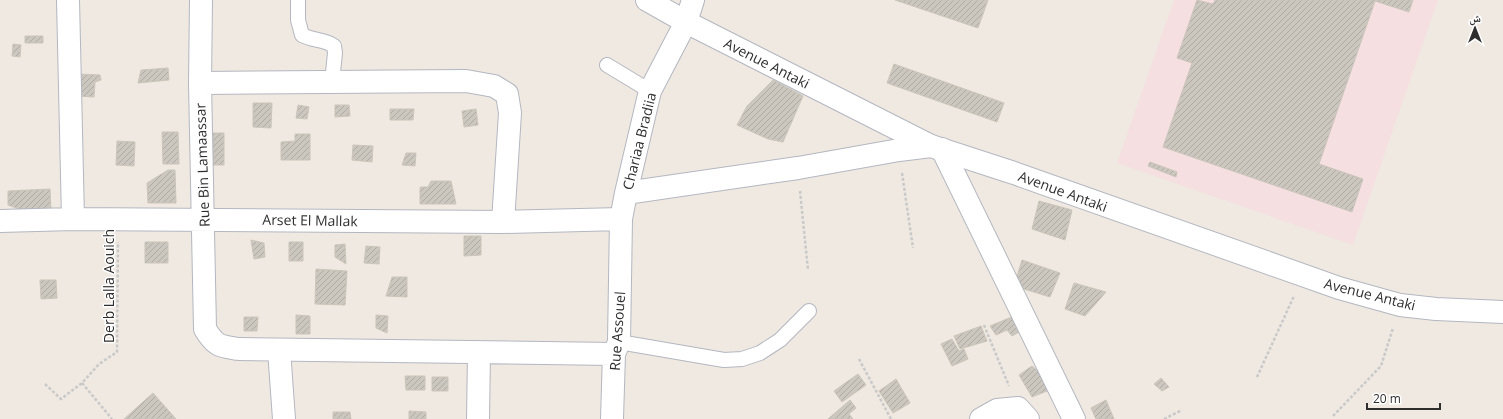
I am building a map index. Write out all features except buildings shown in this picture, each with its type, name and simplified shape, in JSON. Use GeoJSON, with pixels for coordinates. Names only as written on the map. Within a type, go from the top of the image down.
{"type":"FeatureCollection","features":[{"type":"Feature","properties":{"kind":"street"},"geometry":{"type":"LineString","coordinates":[[68,0],[73,219]]}},
{"type":"Feature","properties":{"kind":"street","name":"Rue Bin Lamaassar"},"geometry":{"type":"LineString","coordinates":[[201,0],[200,83],[205,329],[212,341],[223,347],[279,350]]}},
{"type":"Feature","properties":{"kind":"street","name":"Avenue Antaki"},"geometry":{"type":"LineString","coordinates":[[647,0],[686,22],[936,148],[1014,173],[1339,288],[1400,305],[1436,309],[1503,312]]}},
{"type":"Feature","properties":{"kind":"street","name":"Chariaa Bradiia"},"geometry":{"type":"LineString","coordinates":[[621,219],[650,91],[686,22],[693,0]]}},
{"type":"Feature","properties":{"kind":"street"},"geometry":{"type":"LineString","coordinates":[[200,83],[466,81],[494,86],[506,94],[510,113],[503,222]]}},
{"type":"Feature","properties":{"kind":"street"},"geometry":{"type":"LineString","coordinates":[[626,194],[798,168],[899,150],[936,148],[1074,419]]}},
{"type":"Feature","properties":{"kind":"street","name":"Arset El Mallak"},"geometry":{"type":"LineString","coordinates":[[0,221],[73,219],[203,219],[503,222],[621,219]]}},
{"type":"Feature","properties":{"kind":"street","name":"Rue Assouel"},"geometry":{"type":"LineString","coordinates":[[616,416],[616,348],[621,219]]}},
{"type":"Feature","properties":{"kind":"street"},"geometry":{"type":"LineString","coordinates":[[284,419],[279,350],[479,353],[616,348]]}},
{"type":"Feature","properties":{"kind":"street"},"geometry":{"type":"LineString","coordinates":[[478,419],[479,353]]}},
{"type":"Feature","properties":{"kind":"street"},"geometry":{"type":"LineString","coordinates":[[981,419],[997,410],[1023,414]]}},
{"type":"Feature","properties":{"kind":"lane"},"geometry":{"type":"LineString","coordinates":[[298,0],[298,20],[302,35],[314,40],[328,42],[334,46],[335,53],[332,82]]}},
{"type":"Feature","properties":{"kind":"lane"},"geometry":{"type":"LineString","coordinates":[[607,65],[650,91]]}},
{"type":"Feature","properties":{"kind":"lane"},"geometry":{"type":"LineString","coordinates":[[616,348],[724,360],[742,359],[760,353],[780,340],[809,311]]}},
{"type":"Feature","properties":{"kind":"path"},"geometry":{"type":"LineString","coordinates":[[899,150],[913,248]]}},
{"type":"Feature","properties":{"kind":"path"},"geometry":{"type":"LineString","coordinates":[[798,168],[808,270]]}},
{"type":"Feature","properties":{"kind":"path","name":"Derb Lalla Aouich"},"geometry":{"type":"LineString","coordinates":[[45,384],[61,399],[82,383],[99,364],[117,352],[118,220]]}},
{"type":"Feature","properties":{"kind":"path"},"geometry":{"type":"LineString","coordinates":[[1257,377],[1304,276]]}},
{"type":"Feature","properties":{"kind":"path"},"geometry":{"type":"LineString","coordinates":[[1333,416],[1381,366],[1400,305]]}},
{"type":"Feature","properties":{"kind":"path"},"geometry":{"type":"LineString","coordinates":[[984,325],[1023,414]]}},
{"type":"Feature","properties":{"kind":"path"},"geometry":{"type":"LineString","coordinates":[[859,359],[891,419]]}},
{"type":"Feature","properties":{"kind":"path"},"geometry":{"type":"LineString","coordinates":[[82,383],[112,419]]}},
{"type":"Feature","properties":{"kind":"path"},"geometry":{"type":"LineString","coordinates":[[1164,419],[1182,410]]}},
{"type":"Feature","properties":{"kind":"shaded area"},"geometry":{"type":"Polygon","coordinates":[[[1174,0],[1438,0],[1353,245],[1117,163],[1174,0]]]}}]}
